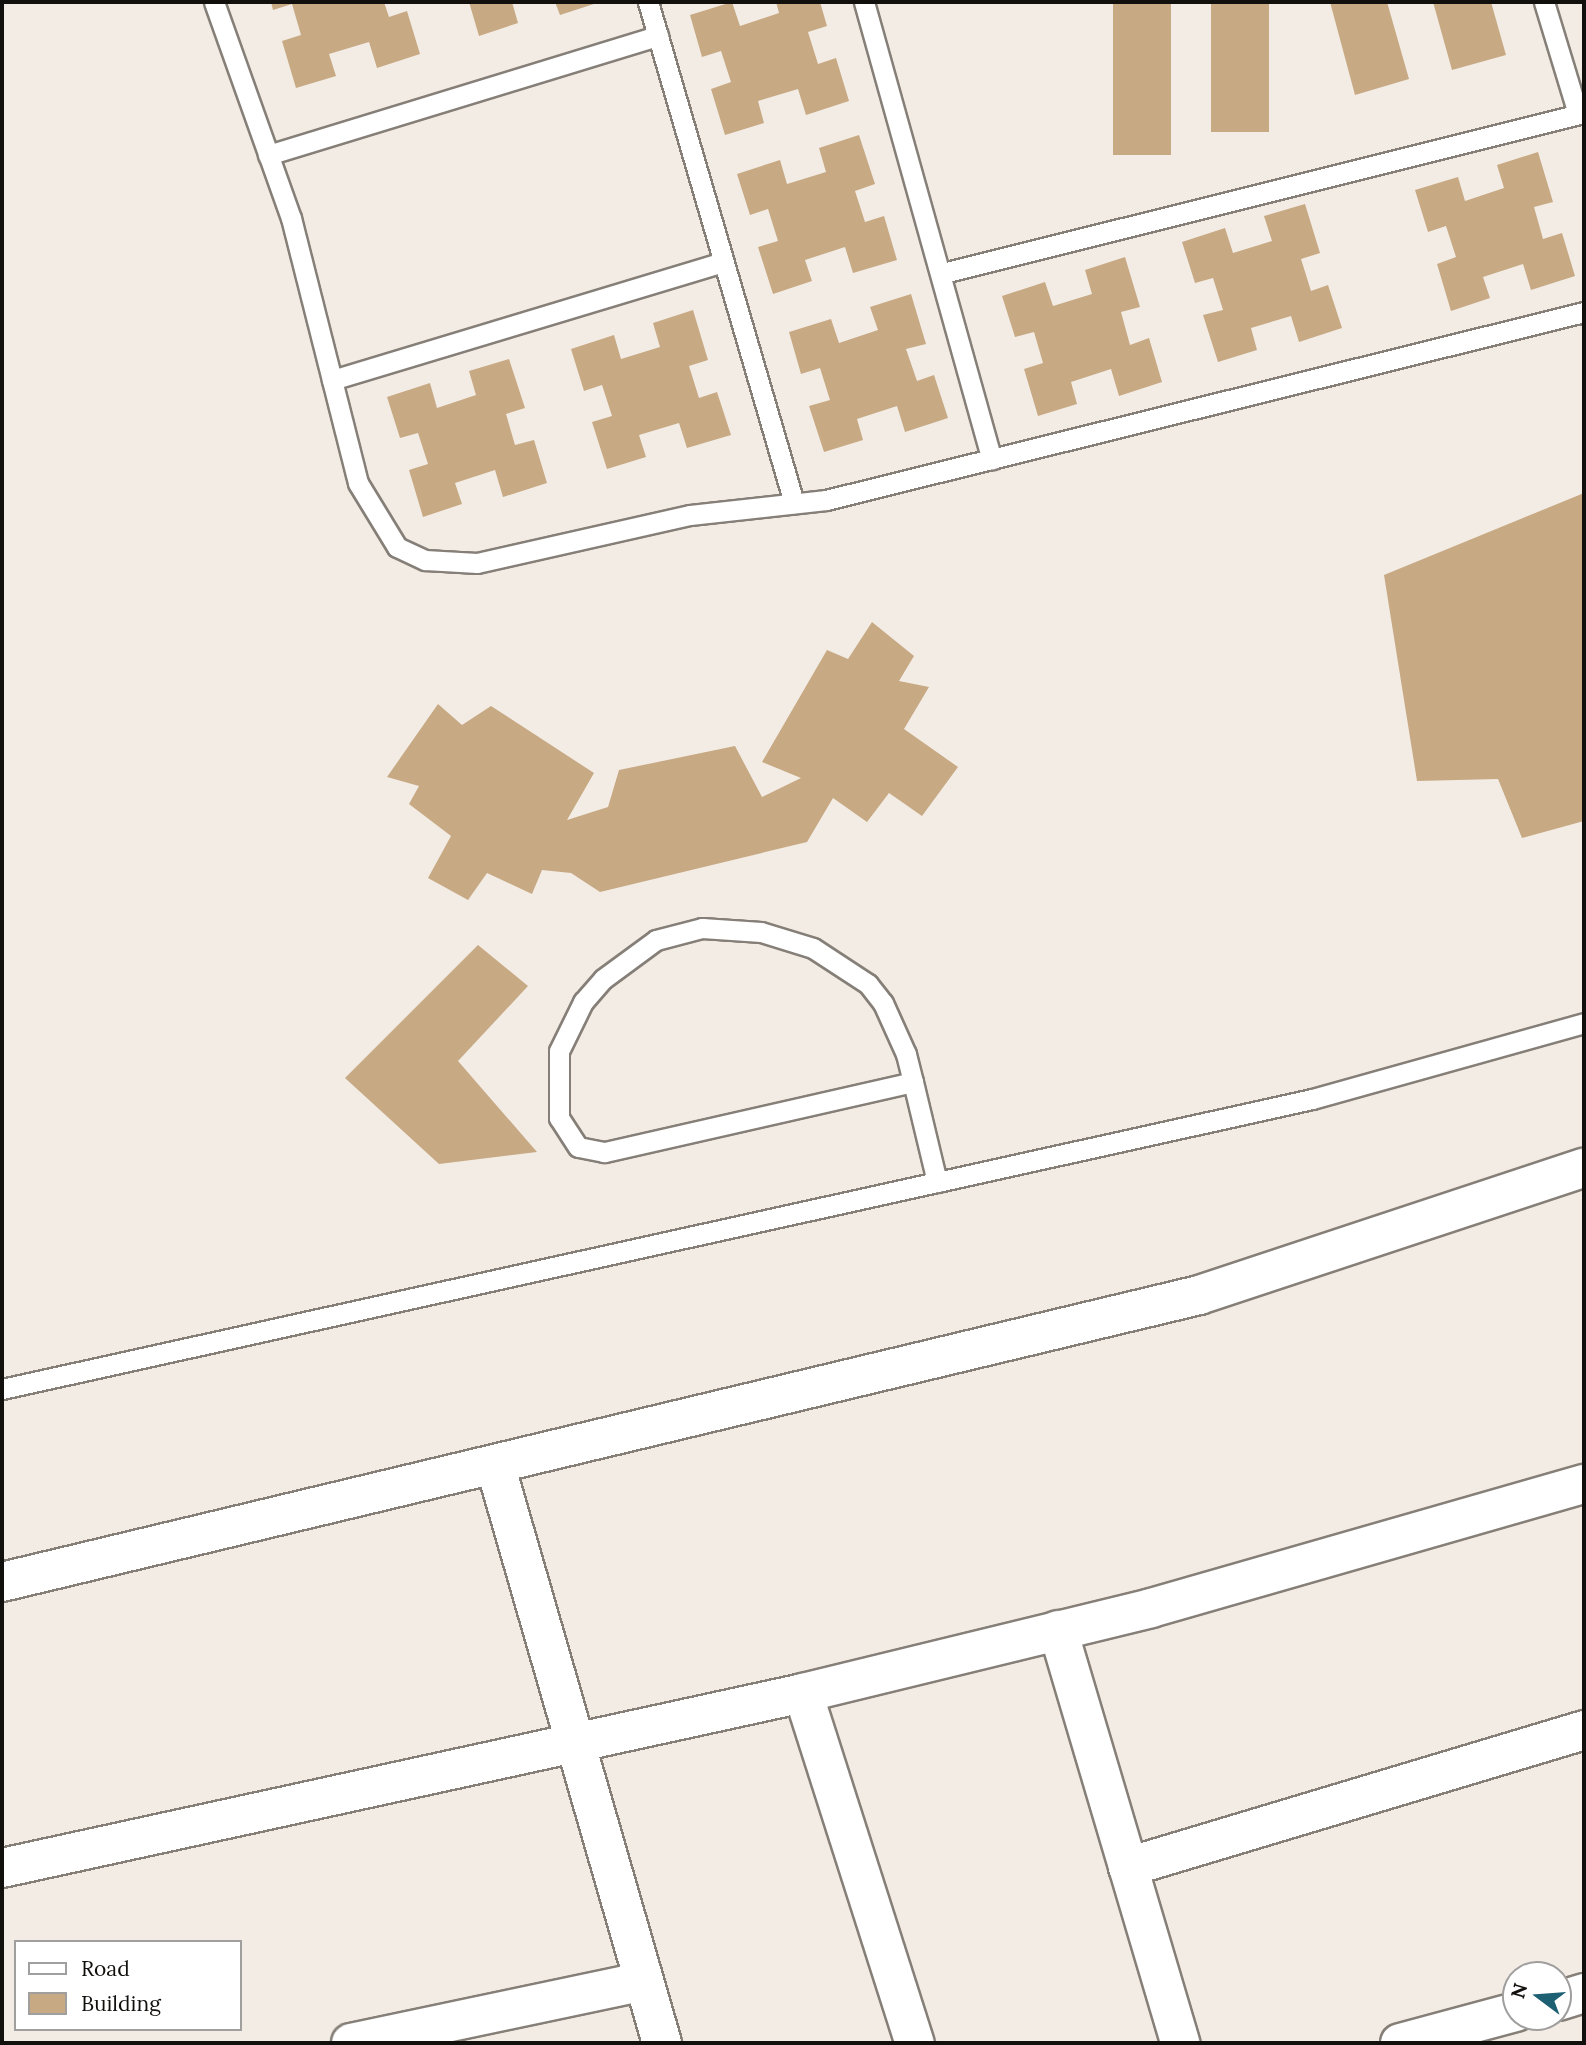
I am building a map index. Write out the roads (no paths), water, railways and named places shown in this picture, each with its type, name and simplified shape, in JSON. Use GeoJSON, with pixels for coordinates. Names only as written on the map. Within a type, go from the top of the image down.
{"type":"FeatureCollection","features":[{"type":"Feature","properties":{"kind":"street"},"geometry":{"type":"LineString","coordinates":[[2,1583],[496,1468],[1199,1294],[1584,1168]]}},
{"type":"Feature","properties":{"kind":"street"},"geometry":{"type":"LineString","coordinates":[[496,1468],[662,2043]]}},
{"type":"Feature","properties":{"kind":"street"},"geometry":{"type":"LineString","coordinates":[[2,1868],[574,1740],[803,1693],[1058,1630],[1584,1484]]}},
{"type":"Feature","properties":{"kind":"street"},"geometry":{"type":"LineString","coordinates":[[1058,1630],[1180,2043]]}},
{"type":"Feature","properties":{"kind":"street"},"geometry":{"type":"LineString","coordinates":[[803,1693],[915,2043]]}},
{"type":"Feature","properties":{"kind":"street"},"geometry":{"type":"LineString","coordinates":[[1128,1867],[1584,1731]]}},
{"type":"Feature","properties":{"kind":"street"},"geometry":{"type":"LineString","coordinates":[[351,2043],[397,2038],[644,1982]]}},
{"type":"Feature","properties":{"kind":"street"},"geometry":{"type":"LineString","coordinates":[[1400,2043],[1502,2016]]}},
{"type":"Feature","properties":{"kind":"lane"},"geometry":{"type":"LineString","coordinates":[[214,2],[268,155],[332,380],[358,483],[376,522],[397,547],[425,560],[477,563],[690,515],[794,503],[992,459],[1584,312]]}},
{"type":"Feature","properties":{"kind":"lane"},"geometry":{"type":"LineString","coordinates":[[648,2],[794,503]]}},
{"type":"Feature","properties":{"kind":"lane"},"geometry":{"type":"LineString","coordinates":[[864,2],[943,273],[992,459]]}},
{"type":"Feature","properties":{"kind":"lane"},"geometry":{"type":"LineString","coordinates":[[943,273],[1581,113],[1544,2]]}},
{"type":"Feature","properties":{"kind":"lane"},"geometry":{"type":"LineString","coordinates":[[268,155],[658,36]]}},
{"type":"Feature","properties":{"kind":"lane"},"geometry":{"type":"LineString","coordinates":[[332,380],[724,262]]}},
{"type":"Feature","properties":{"kind":"lane"},"geometry":{"type":"LineString","coordinates":[[913,1082],[604,1152],[578,1147],[559,1118],[559,1051],[583,1002],[656,940],[702,928],[761,932],[813,948],[852,972],[883,1003],[913,1082],[937,1182]]}},
{"type":"Feature","properties":{"kind":"lane"},"geometry":{"type":"LineString","coordinates":[[2,1389],[1312,1099],[1584,1023]]}}]}
